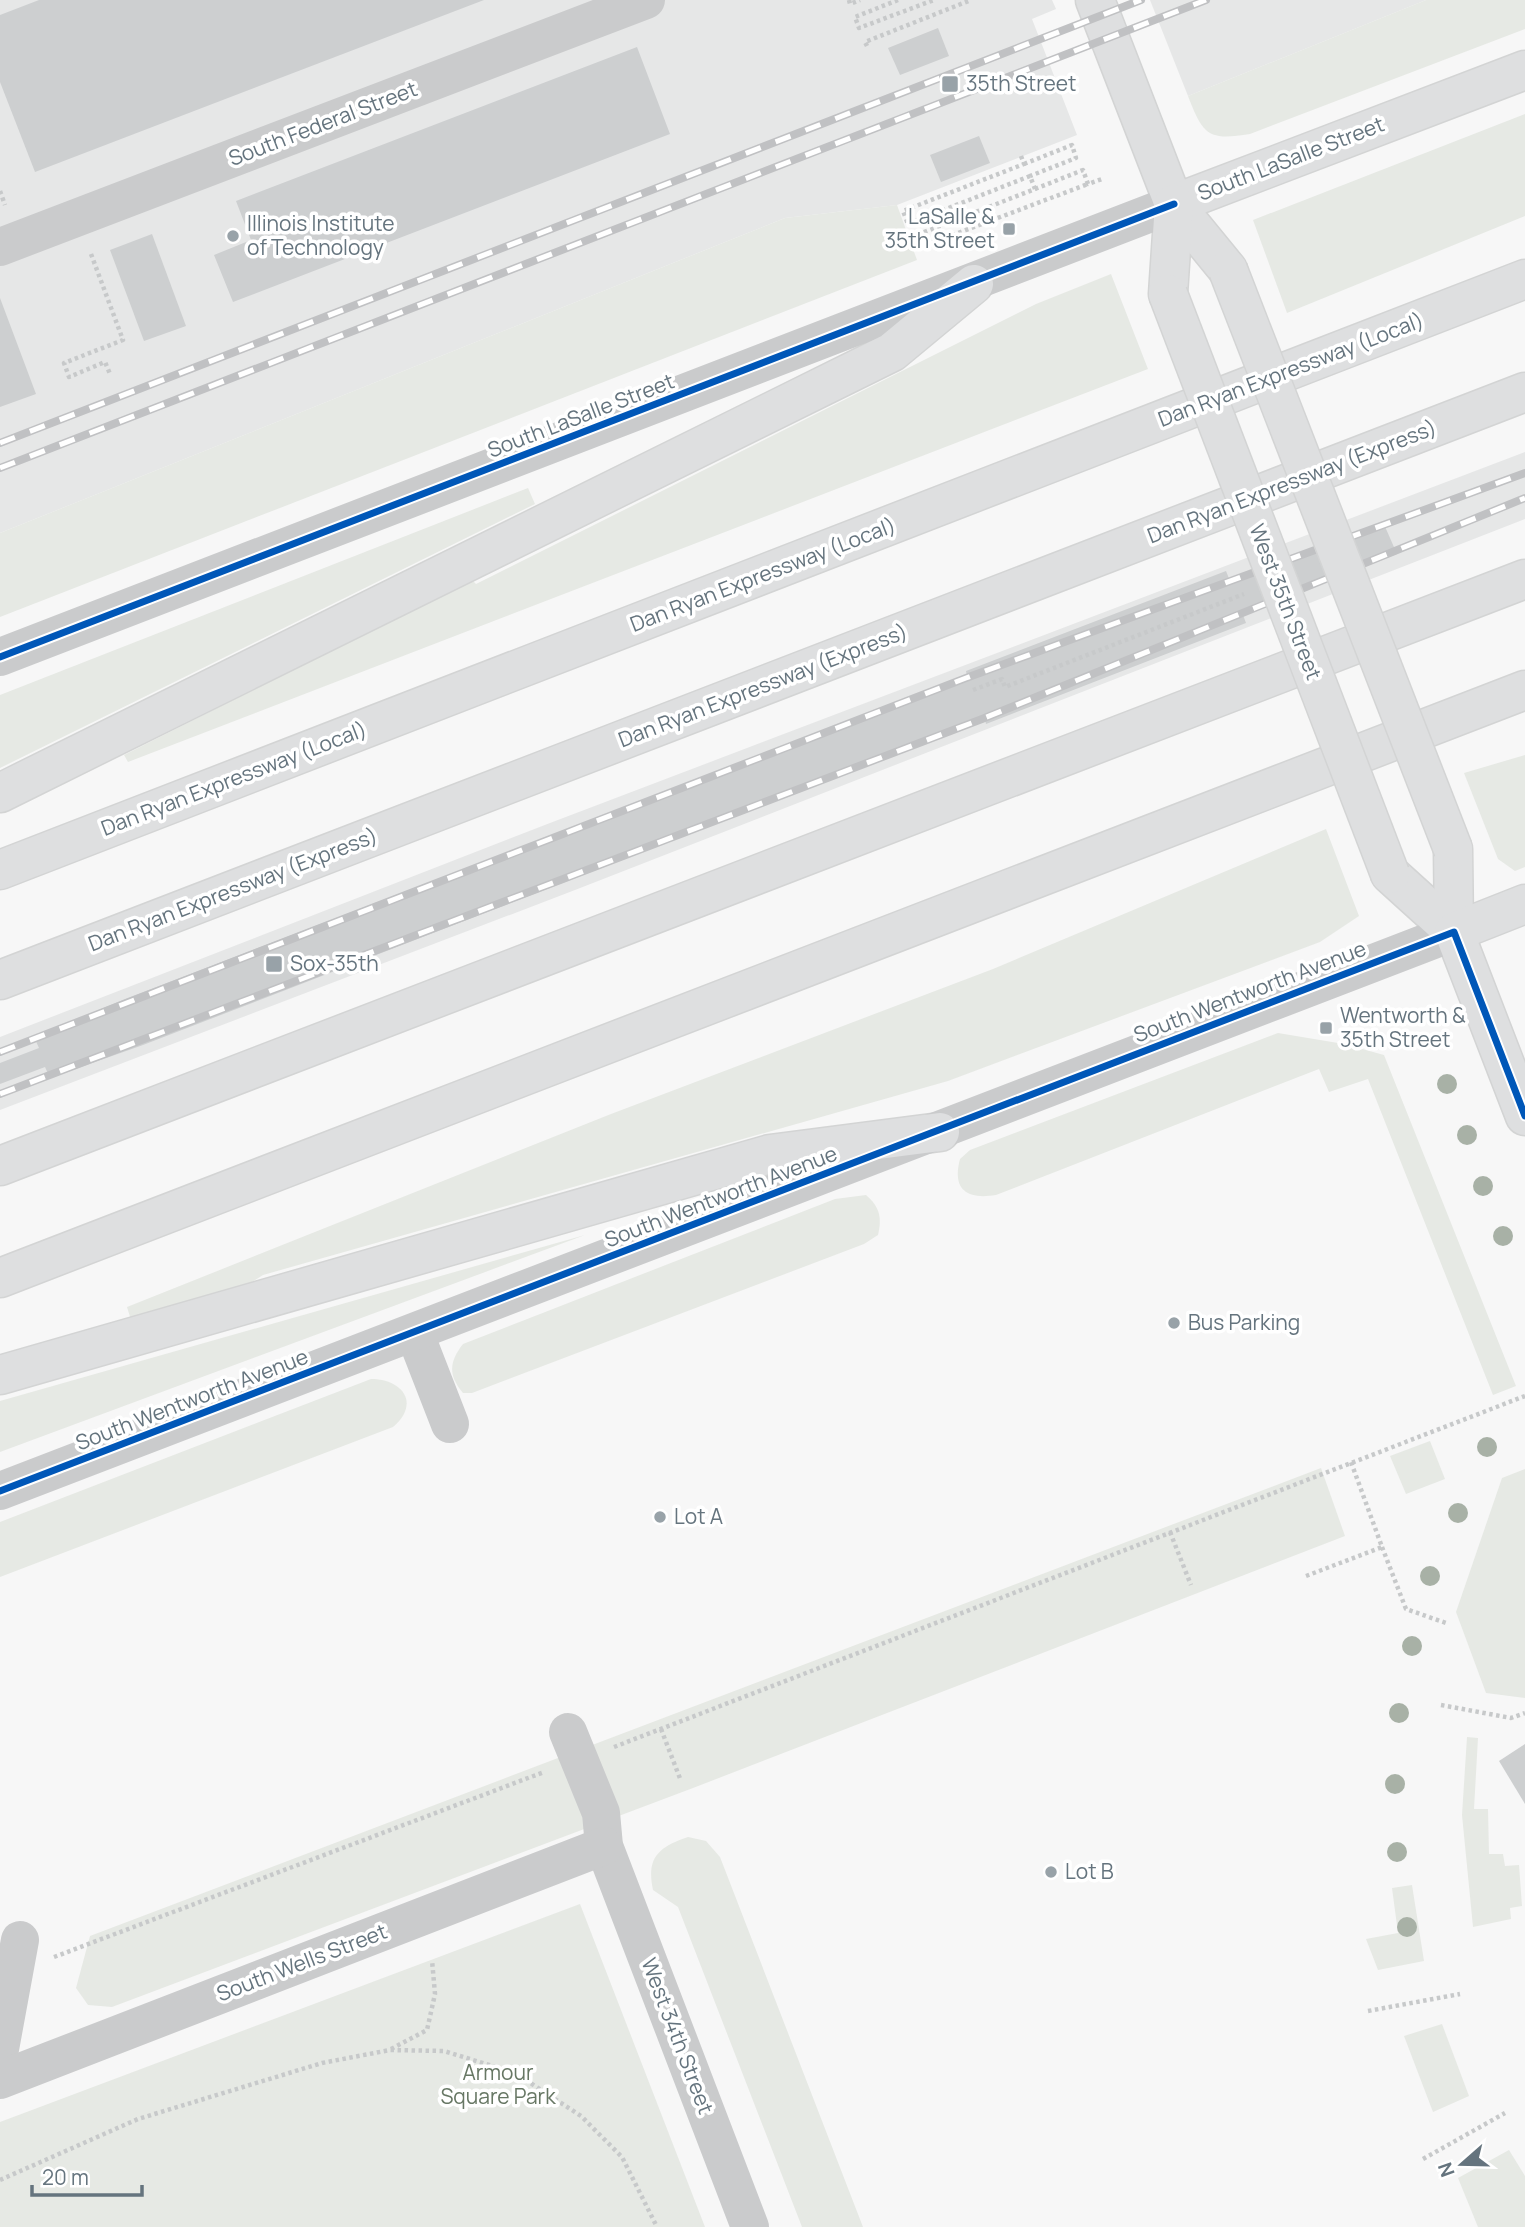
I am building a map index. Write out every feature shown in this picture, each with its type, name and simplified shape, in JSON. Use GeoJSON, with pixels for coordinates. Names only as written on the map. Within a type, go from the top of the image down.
{"type":"FeatureCollection","features":[{"type":"Feature","properties":{"kind":"main road","name":"West 35th Street"},"geometry":{"type":"LineString","coordinates":[[1095,0],[1174,204],[1228,270],[1453,849],[1454,932],[1525,1116]]}},
{"type":"Feature","properties":{"kind":"main road","name":"South LaSalle Street"},"geometry":{"type":"LineString","coordinates":[[1174,204],[1525,70]]}},
{"type":"Feature","properties":{"kind":"main road","name":"West 35th Street"},"geometry":{"type":"LineString","coordinates":[[1174,204],[1168,294],[1390,874],[1454,932]]}},
{"type":"Feature","properties":{"kind":"main road","name":"Dan Ryan Expressway (Local)"},"geometry":{"type":"LineString","coordinates":[[0,870],[1514,282]]}},
{"type":"Feature","properties":{"kind":"main road"},"geometry":{"type":"LineString","coordinates":[[0,793],[892,352],[974,284]]}},
{"type":"Feature","properties":{"kind":"main road","name":"Dan Ryan Expressway (Express)"},"geometry":{"type":"LineString","coordinates":[[0,980],[1525,392]]}},
{"type":"Feature","properties":{"kind":"main road"},"geometry":{"type":"LineString","coordinates":[[0,1166],[1525,579]]}},
{"type":"Feature","properties":{"kind":"main road"},"geometry":{"type":"LineString","coordinates":[[0,1278],[1525,690]]}},
{"type":"Feature","properties":{"kind":"main road","name":"South Wentworth Avenue"},"geometry":{"type":"LineString","coordinates":[[1454,932],[1525,904]]}},
{"type":"Feature","properties":{"kind":"main road"},"geometry":{"type":"LineString","coordinates":[[0,1376],[770,1154],[940,1132]]}},
{"type":"Feature","properties":{"kind":"street","name":"South Federal Street"},"geometry":{"type":"LineString","coordinates":[[0,247],[646,0]]}},
{"type":"Feature","properties":{"kind":"street","name":"South LaSalle Street"},"geometry":{"type":"LineString","coordinates":[[0,657],[974,284],[1174,204]]}},
{"type":"Feature","properties":{"kind":"street","name":"South Wentworth Avenue"},"geometry":{"type":"LineString","coordinates":[[0,1491],[415,1334],[1454,932]]}},
{"type":"Feature","properties":{"kind":"street"},"geometry":{"type":"LineString","coordinates":[[415,1334],[450,1424]]}},
{"type":"Feature","properties":{"kind":"street","name":"West 34th Street"},"geometry":{"type":"LineString","coordinates":[[574,1746],[601,1813],[604,1846],[750,2227]]}},
{"type":"Feature","properties":{"kind":"street","name":"South Wells Street"},"geometry":{"type":"LineString","coordinates":[[0,2080],[604,1846]]}},
{"type":"Feature","properties":{"kind":"street"},"geometry":{"type":"LineString","coordinates":[[0,2049],[17,1956]]}},
{"type":"Feature","properties":{"kind":"path"},"geometry":{"type":"LineString","coordinates":[[849,0],[850,4],[860,0]]}},
{"type":"Feature","properties":{"kind":"path"},"geometry":{"type":"LineString","coordinates":[[898,0],[855,17],[859,28],[934,0]]}},
{"type":"Feature","properties":{"kind":"path"},"geometry":{"type":"LineString","coordinates":[[867,46],[865,42],[971,0]]}},
{"type":"Feature","properties":{"kind":"path"},"geometry":{"type":"LineString","coordinates":[[1072,145],[1076,158],[908,224],[903,211],[1024,164],[1072,145]]}},
{"type":"Feature","properties":{"kind":"path"},"geometry":{"type":"LineString","coordinates":[[1021,156],[1024,164]]}},
{"type":"Feature","properties":{"kind":"path"},"geometry":{"type":"LineString","coordinates":[[1088,184],[1083,170],[914,236],[918,248],[1102,179]]}},
{"type":"Feature","properties":{"kind":"path"},"geometry":{"type":"LineString","coordinates":[[1030,176],[1035,189]]}},
{"type":"Feature","properties":{"kind":"path"},"geometry":{"type":"LineString","coordinates":[[92,254],[124,340],[64,363],[69,377],[105,362],[110,374]]}},
{"type":"Feature","properties":{"kind":"path"},"geometry":{"type":"LineString","coordinates":[[973,690],[1002,679],[1005,687],[1236,597]]}},
{"type":"Feature","properties":{"kind":"path"},"geometry":{"type":"LineString","coordinates":[[17,1956],[574,1746],[661,1729],[1525,1396]]}},
{"type":"Feature","properties":{"kind":"path"},"geometry":{"type":"LineString","coordinates":[[1351,1462],[1406,1609],[1446,1623]]}},
{"type":"Feature","properties":{"kind":"path"},"geometry":{"type":"LineString","coordinates":[[1170,1532],[1191,1585]]}},
{"type":"Feature","properties":{"kind":"path"},"geometry":{"type":"LineString","coordinates":[[1306,1576],[1382,1547]]}},
{"type":"Feature","properties":{"kind":"path"},"geometry":{"type":"LineString","coordinates":[[1441,1705],[1511,1718],[1525,1713]]}},
{"type":"Feature","properties":{"kind":"path"},"geometry":{"type":"LineString","coordinates":[[661,1729],[681,1781]]}},
{"type":"Feature","properties":{"kind":"path"},"geometry":{"type":"LineString","coordinates":[[390,2050],[427,2030],[435,1994],[432,1960]]}},
{"type":"Feature","properties":{"kind":"path"},"geometry":{"type":"LineString","coordinates":[[1368,2011],[1460,1994]]}},
{"type":"Feature","properties":{"kind":"path"},"geometry":{"type":"LineString","coordinates":[[0,2180],[138,2119],[322,2063],[390,2050],[444,2050],[516,2073],[582,2116],[622,2157],[657,2227]]}},
{"type":"Feature","properties":{"kind":"path"},"geometry":{"type":"LineString","coordinates":[[1423,2159],[1505,2113]]}},
{"type":"Feature","properties":{"kind":"shaded area","name":"Illinois Institute of Technology"},"geometry":{"type":"Polygon","coordinates":[[[0,0],[1052,0],[1056,9],[1032,19],[1077,135],[897,205],[785,218],[0,533],[0,0]]]}},
{"type":"Feature","properties":{"kind":"shaded area"},"geometry":{"type":"Polygon","coordinates":[[[1150,0],[1426,0],[1188,96],[1150,0]]]}},
{"type":"Feature","properties":{"kind":"shaded area"},"geometry":{"type":"Polygon","coordinates":[[[1525,452],[1525,519],[575,890],[0,1110],[0,1037],[550,823],[1525,452]]]}},
{"type":"Feature","properties":{"kind":"green space"},"geometry":{"type":"Polygon","coordinates":[[[1426,0],[1525,0],[1525,29],[1250,134],[1216,135],[1203,127],[1198,119],[1188,96],[1426,0]]]}},
{"type":"Feature","properties":{"kind":"green space"},"geometry":{"type":"Polygon","coordinates":[[[1525,114],[1525,216],[1287,313],[1253,220],[1525,114]]]}},
{"type":"Feature","properties":{"kind":"green space"},"geometry":{"type":"Polygon","coordinates":[[[897,205],[917,260],[0,617],[0,533],[785,218],[897,205]]]}},
{"type":"Feature","properties":{"kind":"green space"},"geometry":{"type":"Polygon","coordinates":[[[1111,274],[1148,369],[128,762],[124,755],[472,580],[476,584],[1036,304],[1111,274]]]}},
{"type":"Feature","properties":{"kind":"green space"},"geometry":{"type":"Polygon","coordinates":[[[528,488],[535,504],[0,768],[0,695],[528,488]]]}},
{"type":"Feature","properties":{"kind":"green space"},"geometry":{"type":"Polygon","coordinates":[[[1525,755],[1525,867],[1515,871],[1498,859],[1464,773],[1525,755]]]}},
{"type":"Feature","properties":{"kind":"green space"},"geometry":{"type":"Polygon","coordinates":[[[1326,829],[1359,916],[1320,942],[948,1081],[263,1275],[243,1288],[131,1320],[127,1307],[611,1114],[993,969],[1326,829]]]}},
{"type":"Feature","properties":{"kind":"green space"},"geometry":{"type":"Polygon","coordinates":[[[1278,1033],[1344,1044],[1384,1055],[1516,1386],[1493,1395],[1368,1079],[1329,1092],[1319,1069],[996,1195],[969,1194],[960,1185],[960,1159],[970,1150],[1278,1033]]]}},
{"type":"Feature","properties":{"kind":"green space"},"geometry":{"type":"Polygon","coordinates":[[[866,1195],[877,1208],[880,1223],[878,1235],[864,1244],[472,1393],[463,1393],[455,1380],[453,1363],[463,1344],[835,1199],[866,1195]]]}},
{"type":"Feature","properties":{"kind":"green space"},"geometry":{"type":"Polygon","coordinates":[[[585,1235],[0,1452],[0,1401],[585,1235]]]}},
{"type":"Feature","properties":{"kind":"green space"},"geometry":{"type":"Polygon","coordinates":[[[371,1379],[391,1383],[404,1394],[406,1409],[393,1427],[0,1577],[0,1522],[371,1379]]]}},
{"type":"Feature","properties":{"kind":"green space"},"geometry":{"type":"Polygon","coordinates":[[[1430,1441],[1445,1479],[1406,1494],[1390,1456],[1430,1441]]]}},
{"type":"Feature","properties":{"kind":"green space"},"geometry":{"type":"Polygon","coordinates":[[[1321,1468],[1345,1536],[693,1788],[112,2007],[88,2005],[76,1988],[90,1936],[1321,1468]]]}},
{"type":"Feature","properties":{"kind":"green space"},"geometry":{"type":"Polygon","coordinates":[[[1525,1469],[1525,1698],[1486,1693],[1456,1612],[1502,1478],[1525,1469]]]}},
{"type":"Feature","properties":{"kind":"green space"},"geometry":{"type":"Polygon","coordinates":[[[1467,1737],[1478,1738],[1474,1809],[1488,1809],[1489,1854],[1503,1854],[1505,1866],[1519,1865],[1522,1906],[1510,1908],[1511,1919],[1473,1927],[1462,1815],[1467,1737]]]}},
{"type":"Feature","properties":{"kind":"green space"},"geometry":{"type":"Polygon","coordinates":[[[688,1837],[706,1841],[720,1857],[863,2227],[802,2227],[678,1907],[653,1890],[653,1861],[662,1849],[688,1837]]]}},
{"type":"Feature","properties":{"kind":"green space"},"geometry":{"type":"Polygon","coordinates":[[[1412,1885],[1424,1961],[1378,1970],[1366,1939],[1398,1933],[1392,1888],[1412,1885]]]}},
{"type":"Feature","properties":{"kind":"green space","name":"Armour Square Park"},"geometry":{"type":"Polygon","coordinates":[[[580,1904],[705,2227],[0,2227],[0,2122],[580,1904]]]}},
{"type":"Feature","properties":{"kind":"green space"},"geometry":{"type":"Polygon","coordinates":[[[1442,2024],[1469,2096],[1433,2112],[1404,2036],[1442,2024]]]}},
{"type":"Feature","properties":{"kind":"green space"},"geometry":{"type":"Polygon","coordinates":[[[1509,2150],[1525,2176],[1525,2227],[1478,2227],[1458,2178],[1509,2150]]]}},
{"type":"Feature","properties":{"kind":"building"},"geometry":{"type":"Polygon","coordinates":[[[39,0],[484,0],[35,172],[0,82],[0,15],[39,0]]]}},
{"type":"Feature","properties":{"kind":"building"},"geometry":{"type":"Polygon","coordinates":[[[938,28],[949,56],[900,75],[888,48],[938,28]]]}},
{"type":"Feature","properties":{"kind":"building"},"geometry":{"type":"Polygon","coordinates":[[[637,47],[670,134],[233,302],[214,255],[251,240],[236,201],[637,47]]]}},
{"type":"Feature","properties":{"kind":"building"},"geometry":{"type":"Polygon","coordinates":[[[979,136],[990,163],[941,182],[930,155],[979,136]]]}},
{"type":"Feature","properties":{"kind":"building"},"geometry":{"type":"Polygon","coordinates":[[[152,234],[186,326],[144,341],[110,250],[152,234]]]}},
{"type":"Feature","properties":{"kind":"building"},"geometry":{"type":"Polygon","coordinates":[[[0,298],[36,394],[0,407],[0,298]]]}},
{"type":"Feature","properties":{"kind":"building"},"geometry":{"type":"Polygon","coordinates":[[[1383,522],[1397,554],[1243,615],[1246,623],[986,724],[985,720],[143,1045],[50,1078],[45,1067],[0,1084],[0,1063],[39,1048],[34,1037],[125,999],[967,676],[966,671],[1226,571],[1230,581],[1383,522]]]}},
{"type":"Feature","properties":{"kind":"building"},"geometry":{"type":"Polygon","coordinates":[[[1525,1744],[1525,1804],[1499,1761],[1525,1744]]]}},
{"type":"Feature","properties":{"kind":"railway"},"geometry":{"type":"LineString","coordinates":[[0,443],[1141,0]]}},
{"type":"Feature","properties":{"kind":"railway"},"geometry":{"type":"LineString","coordinates":[[0,468],[1206,0]]}},
{"type":"Feature","properties":{"kind":"railway"},"geometry":{"type":"LineString","coordinates":[[0,1052],[966,678],[1525,473]]}},
{"type":"Feature","properties":{"kind":"railway"},"geometry":{"type":"LineString","coordinates":[[0,1094],[982,719],[1525,498]]}},
{"type":"Feature","properties":{"kind":"cycle path"},"geometry":{"type":"LineString","coordinates":[[0,657],[1174,204]]}},
{"type":"Feature","properties":{"kind":"cycle path"},"geometry":{"type":"LineString","coordinates":[[0,1491],[1454,932],[1525,1116]]}},
{"type":"Feature","properties":{"kind":"place","name":"35th Street"},"geometry":{"type":"Point","coordinates":[950,84]}},
{"type":"Feature","properties":{"kind":"place","name":"LaSalle & 35th Street"},"geometry":{"type":"Point","coordinates":[1009,229]}},
{"type":"Feature","properties":{"kind":"place","name":"Illinois Institute of Technology"},"geometry":{"type":"Point","coordinates":[233,236]}},
{"type":"Feature","properties":{"kind":"place","name":"Sox-35th"},"geometry":{"type":"Point","coordinates":[274,964]}},
{"type":"Feature","properties":{"kind":"place","name":"Wentworth & 35th Street"},"geometry":{"type":"Point","coordinates":[1326,1028]}},
{"type":"Feature","properties":{"kind":"place","name":"Bus Parking"},"geometry":{"type":"Point","coordinates":[1174,1323]}},
{"type":"Feature","properties":{"kind":"place","name":"Lot A"},"geometry":{"type":"Point","coordinates":[660,1517]}},
{"type":"Feature","properties":{"kind":"place","name":"Lot B"},"geometry":{"type":"Point","coordinates":[1051,1872]}}]}
